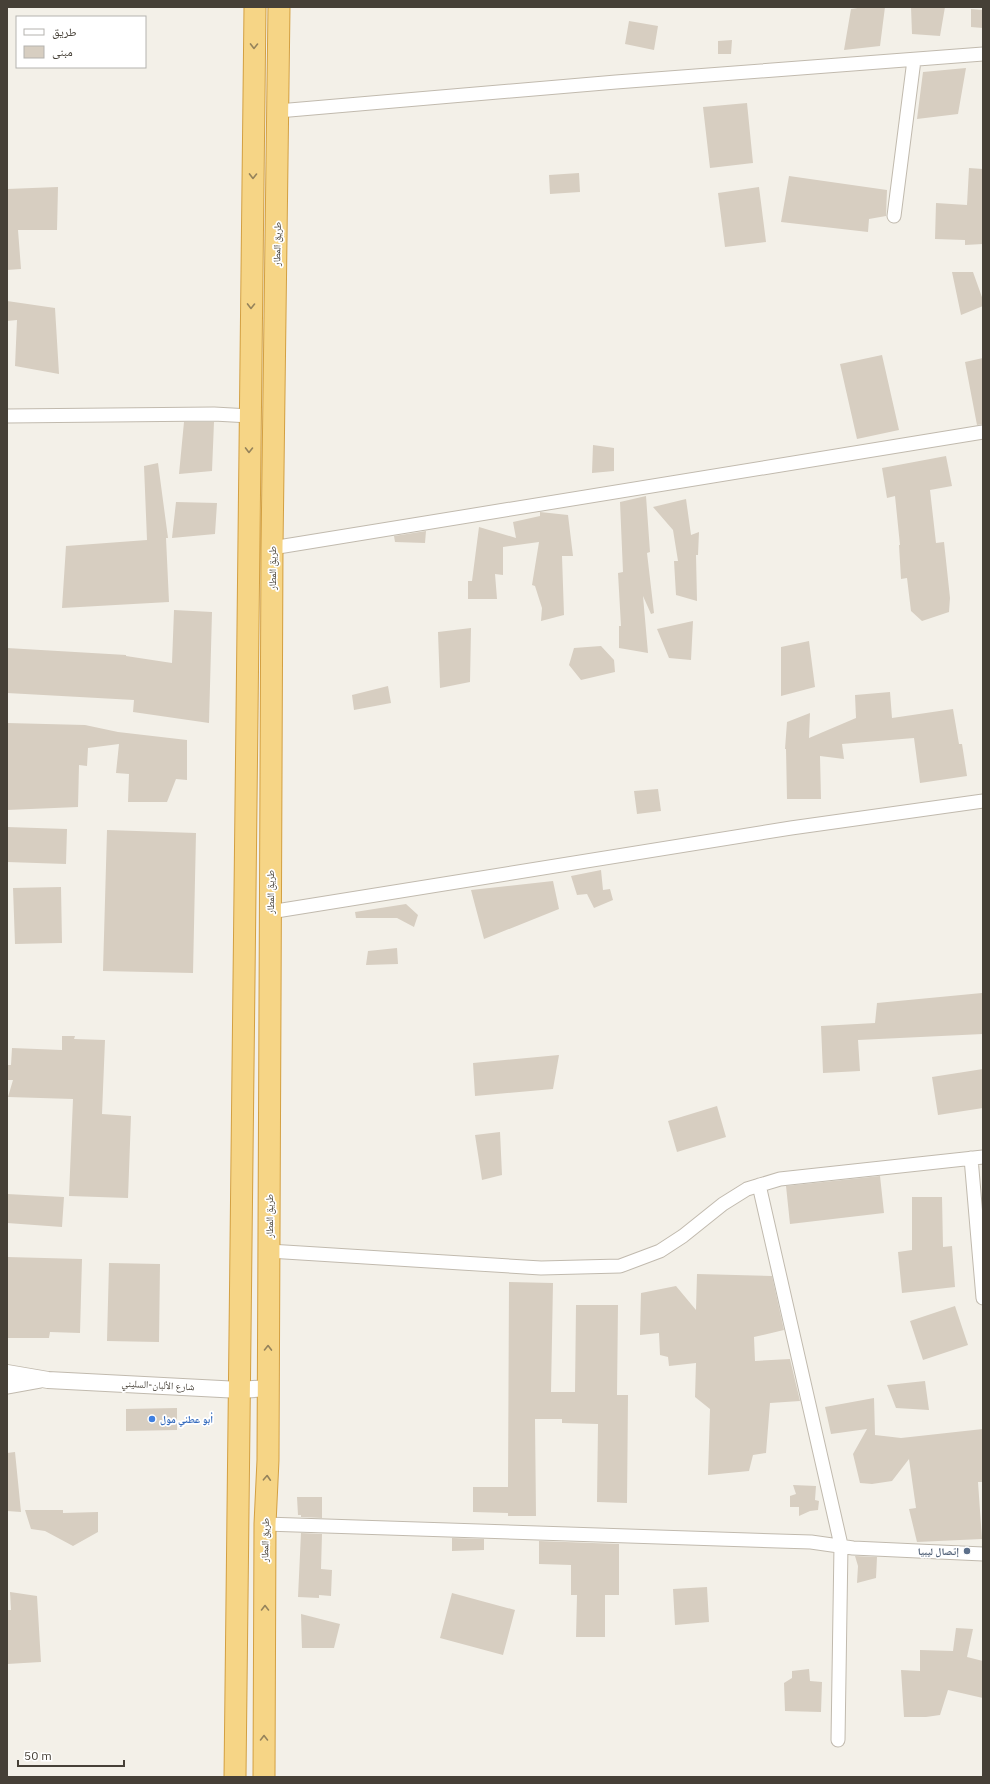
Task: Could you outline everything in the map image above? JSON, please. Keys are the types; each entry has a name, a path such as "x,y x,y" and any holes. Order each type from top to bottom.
{"highway":[{"path":"235,1777 255,7"},
{"name":"طريق المطار","path":"264,1777 265,1524 268,1460 272,548 279,7"},
{"path":"252,258 276,255"}],"street":[{"path":"278,111 616,82 983,54"},
{"path":"894,216 914,60"},
{"path":"7,416 214,414 250,416"},
{"path":"272,548 983,432"},
{"path":"270,912 791,828 983,801"},
{"path":"269,1251 541,1268 620,1266 660,1251 683,1236 723,1204 748,1189 759,1185 780,1179 977,1158 983,1298"},
{"path":"759,1185 841,1546 838,1740"},
{"name":"شارع الألبان-السليني","path":"7,1373 48,1380 240,1390 268,1388"},
{"name":"شارع الألبان-السليني","path":"7,1387 48,1380"},
{"path":"265,1524 741,1539 811,1542 853,1548 983,1554"}],"building":[{"path":"864,7 885,7 880,46 844,50 851,9"},
{"path":"911,7 945,7 940,36 912,34"},
{"path":"971,9 983,10 983,28 971,27"},
{"path":"629,21 658,26 654,50 625,44"},
{"path":"732,40 731,54 718,54 718,41"},
{"path":"966,68 958,114 917,119 923,72"},
{"path":"747,103 753,163 710,168 703,107"},
{"path":"969,168 983,169 983,244 965,245 965,240 935,239 936,203 967,205"},
{"path":"579,173 580,192 550,194 549,175"},
{"path":"789,176 887,190 886,216 869,219 868,232 781,222"},
{"path":"58,187 57,230 18,230 21,269 7,270 7,189"},
{"path":"759,187 766,242 725,247 718,193"},
{"path":"952,272 973,272 983,300 983,306 961,315"},
{"path":"7,301 55,308 59,374 15,366 17,320 7,321"},
{"path":"882,355 899,430 857,439 840,364"},
{"path":"983,358 983,424 977,425 965,362"},
{"path":"184,422 214,422 212,471 179,474"},
{"path":"593,445 614,448 614,471 592,473"},
{"path":"946,456 952,486 930,490 936,543 944,542 950,598 949,612 922,621 911,611 907,578 901,579 900,545 895,496 887,498 882,468"},
{"path":"158,463 168,538 166,538 169,602 62,608 66,546 147,540 144,466"},
{"path":"646,496 650,552 647,553 654,613 651,614 643,596 648,653 619,648 619,626 621,626 618,573 623,572 620,502"},
{"path":"686,499 691,535 699,532 698,555 696,555 697,601 676,595 674,561 678,561 673,530 653,507"},
{"path":"176,502 217,503 215,534 172,538"},
{"path":"540,512 568,515 573,556 562,556 564,615 541,621 542,608 535,586 532,585 539,542 503,547 503,575 495,574 497,599 468,599 468,581 472,581 479,527 516,538 513,522 540,516"},
{"path":"426,531 425,543 395,542 394,536"},
{"path":"174,610 212,612 209,723 133,712 134,700 7,693 7,648 126,655 172,663"},
{"path":"693,621 691,660 669,658 657,629"},
{"path":"471,628 470,682 440,688 438,632"},
{"path":"809,641 815,687 781,696 781,647"},
{"path":"601,646 614,660 615,672 581,680 569,665 574,648"},
{"path":"388,686 391,703 354,710 352,695"},
{"path":"890,692 892,718 953,709 959,744 962,744 967,776 920,783 914,738 842,744 844,759 820,756 821,799 787,799 785,749 787,722 810,713 809,738 856,718 855,695"},
{"path":"7,723 85,725 118,732 187,740 187,780 176,779 167,802 128,802 129,774 116,773 119,744 88,748 87,766 79,765 78,807 7,810"},
{"path":"658,789 661,811 637,814 634,791"},
{"path":"7,827 67,829 66,864 7,862"},
{"path":"107,830 196,833 193,973 103,971"},
{"path":"601,870 603,890 610,889 613,900 594,908 587,894 577,895 571,876"},
{"path":"553,881 559,909 484,939 471,890"},
{"path":"61,887 62,943 15,944 13,888"},
{"path":"406,904 418,915 414,927 397,918 356,918 355,912"},
{"path":"397,948 398,964 366,965 368,951"},
{"path":"982,993 983,1034 858,1040 860,1071 823,1073 821,1026 875,1023 877,1003"},
{"path":"62,1036 75,1036 74,1039 105,1040 102,1114 131,1116 128,1198 69,1196 73,1099 8,1097 13,1080 7,1080 7,1065 11,1065 12,1048 62,1050"},
{"path":"559,1055 553,1089 475,1096 473,1063"},
{"path":"983,1069 983,1108 938,1115 932,1077"},
{"path":"717,1106 726,1137 677,1152 668,1121"},
{"path":"500,1132 502,1175 482,1180 475,1135"},
{"path":"880,1176 884,1213 790,1224 786,1186"},
{"path":"7,1194 64,1197 62,1227 7,1223"},
{"path":"912,1197 942,1197 943,1247 952,1246 955,1287 902,1293 898,1252 912,1250"},
{"path":"7,1257 82,1259 80,1333 50,1332 49,1338 7,1338"},
{"path":"109,1263 160,1264 159,1342 107,1341"},
{"path":"697,1274 772,1276 784,1330 754,1337 755,1361 790,1359 800,1401 770,1403 766,1453 753,1455 749,1471 708,1475 710,1409 695,1397 696,1363 669,1366 668,1357 660,1355 659,1333 640,1335 641,1293 676,1286 696,1310"},
{"path":"509,1282 553,1283 551,1392 575,1392 576,1305 618,1305 617,1395 628,1395 627,1503 597,1502 598,1424 562,1423 562,1419 535,1419 536,1516 508,1516 508,1513 473,1512 473,1487 508,1487"},
{"path":"955,1306 968,1345 923,1360 910,1321"},
{"path":"925,1381 929,1410 896,1408 887,1385"},
{"path":"874,1398 875,1435 901,1438 983,1429 983,1482 978,1482 982,1539 917,1542 909,1509 916,1508 909,1459 892,1481 872,1484 860,1483 853,1454 867,1429 831,1434 825,1407"},
{"name":"أبو عطني مول","path":"177,1408 177,1430 126,1431 126,1409"},
{"path":"15,1452 21,1512 7,1511 7,1453"},
{"path":"793,1485 816,1486 815,1500 819,1501 818,1510 810,1511 799,1516 799,1507 790,1507 790,1496 796,1494"},
{"path":"297,1497 322,1497 322,1518 301,1517 301,1515 298,1515"},
{"path":"25,1510 63,1510 63,1513 98,1512 98,1532 73,1546 45,1531 31,1529"},
{"path":"301,1533 322,1534 321,1569 332,1570 331,1596 319,1595 319,1598 298,1597"},
{"path":"452,1538 484,1539 484,1550 452,1551"},
{"path":"539,1541 619,1544 619,1595 605,1595 605,1637 576,1637 577,1595 571,1595 571,1565 539,1564"},
{"path":"855,1556 877,1557 876,1578 857,1583 858,1566"},
{"path":"707,1587 709,1622 675,1625 673,1589"},
{"path":"10,1592 37,1596 41,1662 7,1664 7,1610 11,1610"},
{"path":"452,1593 515,1610 503,1655 440,1638"},
{"path":"301,1614 340,1624 334,1648 302,1648"},
{"path":"956,1628 973,1629 967,1657 983,1661 983,1698 948,1690 940,1715 926,1717 904,1717 901,1670 920,1671 920,1650 953,1651"},
{"path":"809,1669 810,1681 822,1682 821,1712 785,1711 784,1683 792,1678 792,1671"}],"place":[{"name":"أبو عطني مول","path":"152,1419"},
{"name":"إتصال ليبيا","path":"967,1551"}]}
